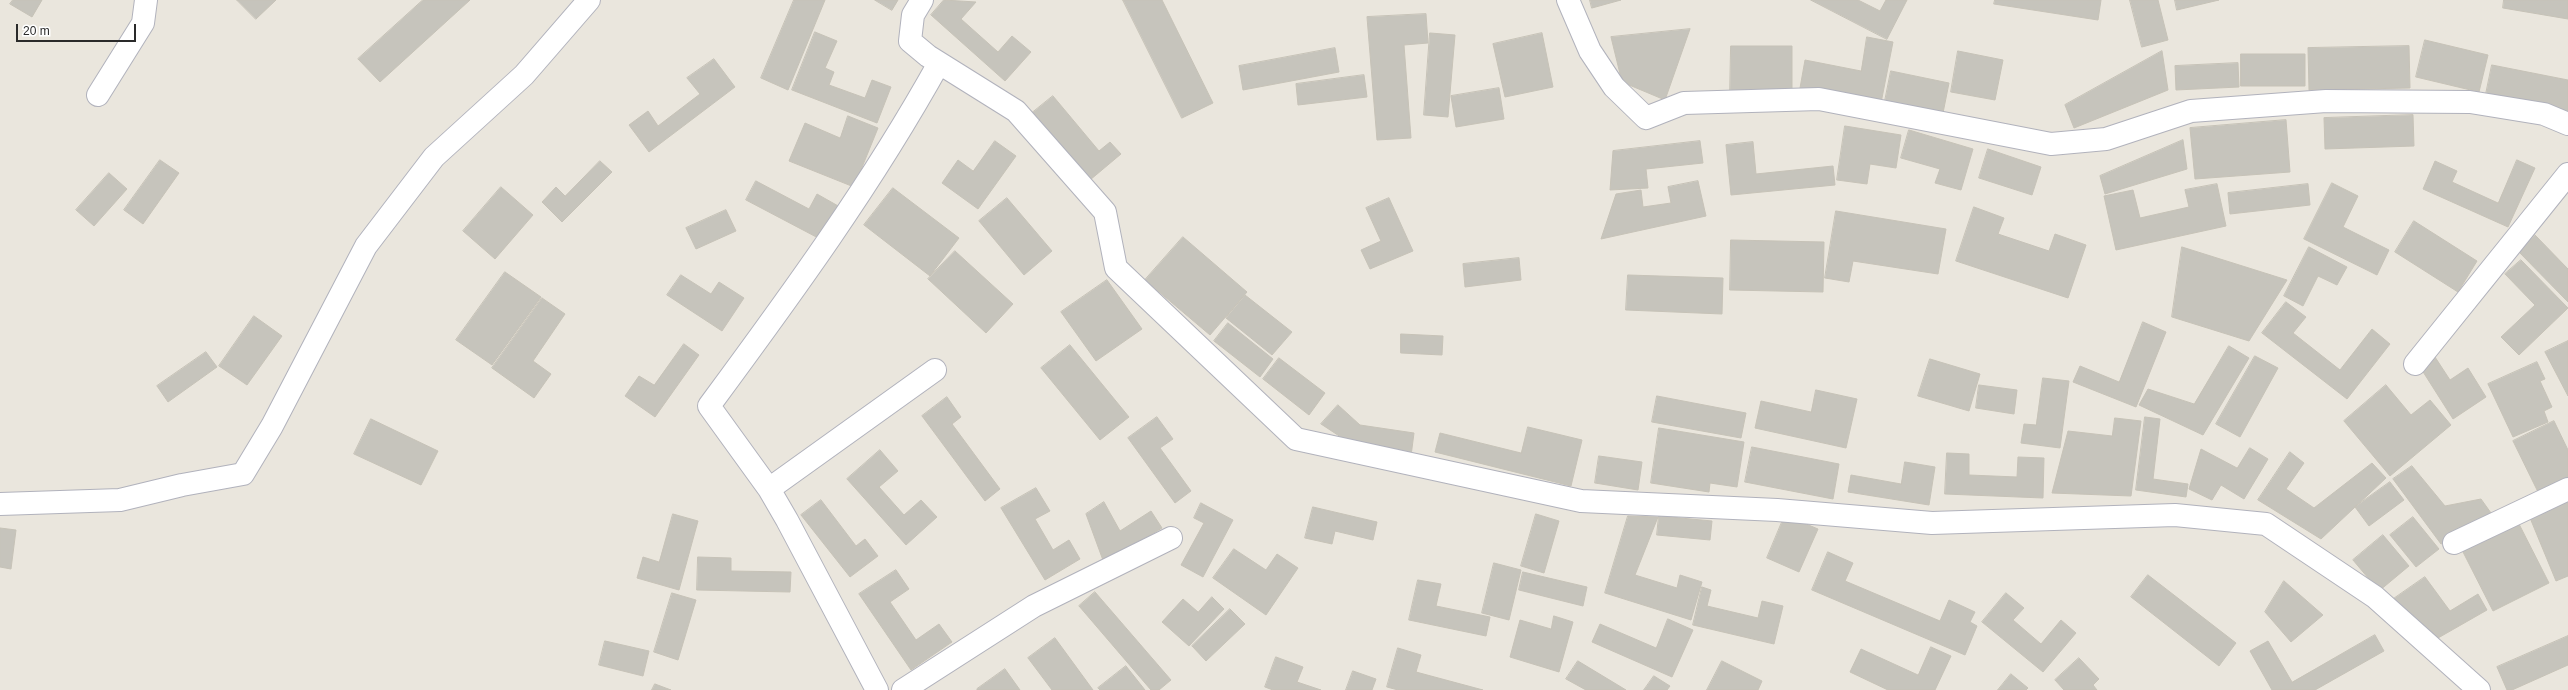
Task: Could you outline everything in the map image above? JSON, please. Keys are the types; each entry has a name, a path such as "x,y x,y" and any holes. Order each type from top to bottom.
{"street":[{"path":"98,95 142,23 146,0"},
{"path":"0,504 120,500 182,485 243,474 272,426 366,246 434,157 524,75 589,0"},
{"path":"922,0 913,15 910,40 938,63 1016,111 1105,212 1116,268 1296,439 1581,501 1777,510 1932,523 2175,515 2266,524 2375,597 2479,690"},
{"path":"1568,0 1590,51 1614,88 1646,118 1684,103 1819,99 2051,144 2106,139 2191,111 2326,101 2470,102 2544,114 2568,124"},
{"path":"877,690 769,490 709,406 808,271 903,128 938,63"},
{"path":"2415,364 2568,174"},
{"path":"769,490 935,370"},
{"path":"2454,543 2568,489"},
{"path":"903,690 1034,606 1170,538"}],"building":[{"path":"13,0 42,0 32,17 10,4"},
{"path":"237,0 276,0 256,19"},
{"path":"423,0 470,0 380,82 358,59"},
{"path":"794,0 825,0 788,90 761,78"},
{"path":"875,0 898,0 892,10"},
{"path":"944,0 976,2 961,19 998,52 1012,36 1031,52 1005,81 931,15"},
{"path":"1123,0 1162,0 1213,103 1182,118"},
{"path":"1590,0 1621,0 1592,8"},
{"path":"1811,0 1858,0 1880,11 1886,0 1907,0 1887,39"},
{"path":"1995,0 2101,0 2098,20 1994,4"},
{"path":"2130,0 2158,0 2168,40 2142,47"},
{"path":"2175,0 2219,0 2177,10"},
{"path":"2504,0 2568,0 2568,19 2503,8"},
{"path":"1426,14 1428,43 1404,45 1411,138 1377,140 1367,17"},
{"path":"1690,29 1665,100 1622,82 1611,37"},
{"path":"815,32 837,41 825,68 834,72 829,85 865,98 872,80 891,87 877,123 792,90"},
{"path":"1430,33 1455,35 1448,117 1424,115"},
{"path":"1542,33 1553,87 1505,97 1493,44"},
{"path":"1867,37 1893,42 1881,103 1800,88 1805,60 1861,71"},
{"path":"2425,40 2488,55 2479,92 2416,77"},
{"path":"1731,46 1792,46 1792,97 1730,96"},
{"path":"2409,46 2410,88 2309,90 2308,48"},
{"path":"1335,48 1339,72 1243,90 1239,66"},
{"path":"1958,51 2003,60 1995,100 1951,92"},
{"path":"2162,51 2168,90 2074,128 2065,105"},
{"path":"2241,54 2305,54 2305,86 2241,86"},
{"path":"714,59 735,87 649,152 629,125 648,111 658,126 700,94 687,78"},
{"path":"2238,63 2239,87 2176,90 2175,66"},
{"path":"2492,65 2568,80 2568,111 2486,94"},
{"path":"1891,71 1949,83 1943,113 1885,101"},
{"path":"1364,75 1367,97 1298,105 1296,84"},
{"path":"1499,88 1504,119 1456,127 1451,96"},
{"path":"1053,96 1099,151 1110,142 1121,154 1090,180 1032,113"},
{"path":"2413,115 2414,146 2325,149 2324,118"},
{"path":"848,116 878,128 854,187 789,161 805,123 840,138"},
{"path":"2286,120 2290,172 2195,179 2190,128"},
{"path":"1845,126 1901,135 1896,168 1870,164 1867,184 1837,180"},
{"path":"1909,130 1973,149 1961,190 1935,183 1940,169 1901,158"},
{"path":"2183,140 2187,169 2105,194 2100,176"},
{"path":"995,141 1016,156 978,209 942,183 958,160 973,171"},
{"path":"1700,141 1703,163 1646,169 1648,188 1610,190 1613,151"},
{"path":"1753,142 1756,174 1833,166 1835,185 1731,195 1726,145"},
{"path":"1988,149 2041,167 2032,195 1979,178"},
{"path":"160,160 179,173 143,224 124,210"},
{"path":"2517,160 2535,168 2508,227 2423,189 2435,161 2457,171 2452,182 2498,203"},
{"path":"600,161 612,172 562,222 542,202 556,187 565,196"},
{"path":"109,173 127,189 94,226 76,210"},
{"path":"756,181 809,209 817,194 840,207 822,240 746,200"},
{"path":"1698,181 1706,216 1601,239 1616,194 1641,190 1643,207 1671,203 1668,187"},
{"path":"2332,183 2358,196 2343,227 2389,250 2377,275 2304,239"},
{"path":"2217,184 2226,226 2116,250 2104,196 2133,190 2140,218 2189,207 2185,190"},
{"path":"2308,184 2310,205 2230,214 2228,193"},
{"path":"501,187 533,215 495,259 463,231"},
{"path":"893,188 959,238 930,276 864,225"},
{"path":"1007,198 1052,251 1024,275 979,221"},
{"path":"1389,198 1413,251 1370,269 1361,250 1381,241 1366,208"},
{"path":"1974,207 2004,218 1998,234 2049,251 2055,234 2086,245 2068,298 1956,261"},
{"path":"726,210 736,231 696,249 686,228"},
{"path":"1836,211 1946,229 1938,274 1853,261 1849,282 1825,278"},
{"path":"2414,221 2477,261 2458,292 2395,252"},
{"path":"2535,235 2568,269 2568,302 2518,251"},
{"path":"1183,237 1247,292 1210,335 1145,280"},
{"path":"1731,240 1824,242 1823,292 1730,290"},
{"path":"2182,247 2287,280 2249,341 2172,317"},
{"path":"2309,247 2347,267 2337,285 2318,276 2303,306 2284,296"},
{"path":"955,251 1013,304 986,333 928,279"},
{"path":"1519,258 1521,280 1465,287 1463,264"},
{"path":"2521,260 2568,308 2519,355 2501,337 2535,305 2505,274"},
{"path":"505,272 541,297 492,365 456,340"},
{"path":"681,275 711,294 719,282 744,298 722,331 667,295"},
{"path":"1628,275 1723,278 1722,314 1626,310"},
{"path":"1107,280 1142,329 1096,361 1061,312"},
{"path":"1245,295 1292,332 1272,355 1226,318"},
{"path":"542,298 565,314 533,361 551,374 534,398 492,368"},
{"path":"2286,302 2306,317 2293,333 2340,370 2372,329 2390,344 2347,399 2262,333"},
{"path":"254,316 282,336 247,385 219,366"},
{"path":"2143,322 2166,332 2136,407 2073,382 2080,366 2119,382"},
{"path":"1228,323 1273,359 1260,377 1214,341"},
{"path":"1401,334 1443,336 1442,355 1401,353"},
{"path":"2568,341 2568,396 2545,352"},
{"path":"684,344 699,355 655,417 625,396 639,376 654,385"},
{"path":"1070,345 1129,417 1100,440 1041,368"},
{"path":"2229,346 2249,358 2203,435 2139,405 2148,389 2194,404"},
{"path":"206,352 217,367 168,402 157,386"},
{"path":"2255,356 2278,368 2240,437 2216,424"},
{"path":"2435,357 2450,380 2468,368 2486,397 2453,419 2420,367"},
{"path":"1279,358 1325,393 1309,415 1263,379"},
{"path":"1930,359 1980,374 1969,411 1918,396"},
{"path":"2537,362 2545,379 2540,381 2552,407 2544,411 2548,422 2513,437 2488,384"},
{"path":"2043,378 2069,381 2060,448 2021,443 2024,424 2036,425"},
{"path":"1979,385 2017,390 2014,414 1976,408"},
{"path":"2386,385 2411,415 2430,400 2451,425 2390,476 2344,421"},
{"path":"1816,390 1857,399 1846,448 1755,428 1761,401 1811,412"},
{"path":"1657,396 1746,413 1741,438 1652,422"},
{"path":"947,397 961,417 952,424 1000,489 985,501 922,416"},
{"path":"1338,405 1360,425 1414,433 1411,456 1356,447 1321,424"},
{"path":"1157,417 1173,439 1160,448 1191,491 1175,503 1128,438"},
{"path":"2145,417 2160,419 2153,479 2188,484 2186,497 2136,490"},
{"path":"2115,418 2141,421 2131,496 2052,493 2068,431 2112,436"},
{"path":"371,419 438,451 421,485 354,454"},
{"path":"2554,421 2568,450 2568,480 2539,494 2513,441"},
{"path":"1528,427 1582,440 1571,486 1435,452 1440,433 1521,453"},
{"path":"1659,428 1744,442 1737,487 1710,483 1709,492 1651,483"},
{"path":"1752,447 1839,464 1833,499 1745,482"},
{"path":"2250,448 2268,459 2244,499 2221,485 2212,500 2189,489 2201,449 2237,468"},
{"path":"880,450 898,471 879,487 904,515 921,500 937,517 906,545 847,479"},
{"path":"2290,452 2304,463 2286,489 2314,508 2372,463 2386,478 2321,539 2258,500"},
{"path":"1947,453 1969,454 1969,475 2017,477 2018,457 2044,458 2043,498 1945,494"},
{"path":"1599,456 1642,462 1638,490 1595,483"},
{"path":"1905,462 1935,467 1929,505 1848,492 1851,475 1901,484"},
{"path":"2412,466 2445,506 2481,499 2496,520 2441,544 2393,479"},
{"path":"2390,482 2404,500 2369,526 2355,507"},
{"path":"1036,488 1050,511 1035,519 1053,550 1069,540 1080,559 1045,580 1001,508"},
{"path":"2568,496 2568,576 2556,581 2528,513"},
{"path":"821,500 856,546 865,539 878,556 850,577 801,515"},
{"path":"1104,502 1120,531 1151,511 1162,528 1104,563 1086,514"},
{"path":"1201,503 1233,520 1203,577 1181,565 1204,523 1194,518"},
{"path":"1313,507 1377,522 1373,540 1335,531 1332,544 1305,538"},
{"path":"673,514 698,521 679,590 637,578 643,557 659,562"},
{"path":"1536,514 1559,521 1544,573 1521,566"},
{"path":"1785,515 1818,529 1799,572 1767,558"},
{"path":"1628,516 1658,517 1635,575 1677,588 1680,575 1702,582 1691,620 1605,593"},
{"path":"1659,516 1712,521 1710,540 1657,535"},
{"path":"2413,517 2439,549 2416,567 2390,535"},
{"path":"2518,522 2549,583 2493,611 2462,550"},
{"path":"0,528 16,530 11,569 0,567"},
{"path":"2383,535 2409,566 2379,591 2353,560"},
{"path":"1234,549 1266,570 1277,554 1298,568 1266,615 1213,578"},
{"path":"1828,552 1853,563 1845,581 1940,621 1949,600 1975,612 1970,622 1977,626 1965,655 1812,590"},
{"path":"698,557 731,558 731,571 791,572 790,592 697,590"},
{"path":"1494,563 1521,570 1509,620 1482,613"},
{"path":"896,570 909,589 890,602 916,640 939,624 952,642 911,670 859,594"},
{"path":"1523,572 1587,587 1583,606 1519,590"},
{"path":"2148,575 2236,643 2219,666 2131,597"},
{"path":"2425,577 2450,611 2478,594 2487,610 2438,638 2392,600"},
{"path":"1418,580 1441,584 1436,606 1490,617 1486,636 1409,620"},
{"path":"2284,581 2323,615 2291,642 2265,612"},
{"path":"1702,587 1711,590 1707,606 1758,618 1762,601 1783,606 1774,644 1693,625"},
{"path":"1095,592 1171,680 1159,690 1151,690 1079,606"},
{"path":"672,593 696,600 678,660 654,652"},
{"path":"2006,593 2024,608 2013,620 2041,644 2061,620 2076,633 2043,672 1982,622"},
{"path":"1212,597 1224,609 1189,646 1162,622 1183,599 1198,612"},
{"path":"1230,609 1245,624 1206,661 1192,646"},
{"path":"1554,616 1573,622 1559,672 1510,657 1520,620 1551,629"},
{"path":"1668,619 1693,630 1672,677 1592,642 1600,624 1656,648"},
{"path":"2375,635 2384,651 2315,690 2272,690 2250,651 2268,641 2292,682"},
{"path":"2568,636 2568,665 2512,690 2507,690 2497,667"},
{"path":"1055,638 1093,690 1052,690 1028,658"},
{"path":"605,641 649,651 643,676 599,665"},
{"path":"1931,647 1951,656 1935,690 1888,690 1850,672 1861,649 1918,675"},
{"path":"1398,648 1421,655 1416,672 1483,690 1398,690 1387,687"},
{"path":"1276,657 1303,667 1297,682 1321,690 1273,690 1265,687"},
{"path":"2079,658 2099,679 2093,685 2097,690 2064,690 2055,680"},
{"path":"1578,661 1626,690 1586,690 1566,679"},
{"path":"1722,661 1762,681 1758,690 1707,690"},
{"path":"1126,666 1145,690 1100,690 1098,688"},
{"path":"1005,669 1020,690 977,690 977,689"},
{"path":"1353,671 1376,679 1372,690 1346,690"},
{"path":"2011,674 2028,688 2026,690 1998,690"},
{"path":"1654,676 1670,686 1667,690 1644,690"},
{"path":"655,684 671,690 652,690"}]}
